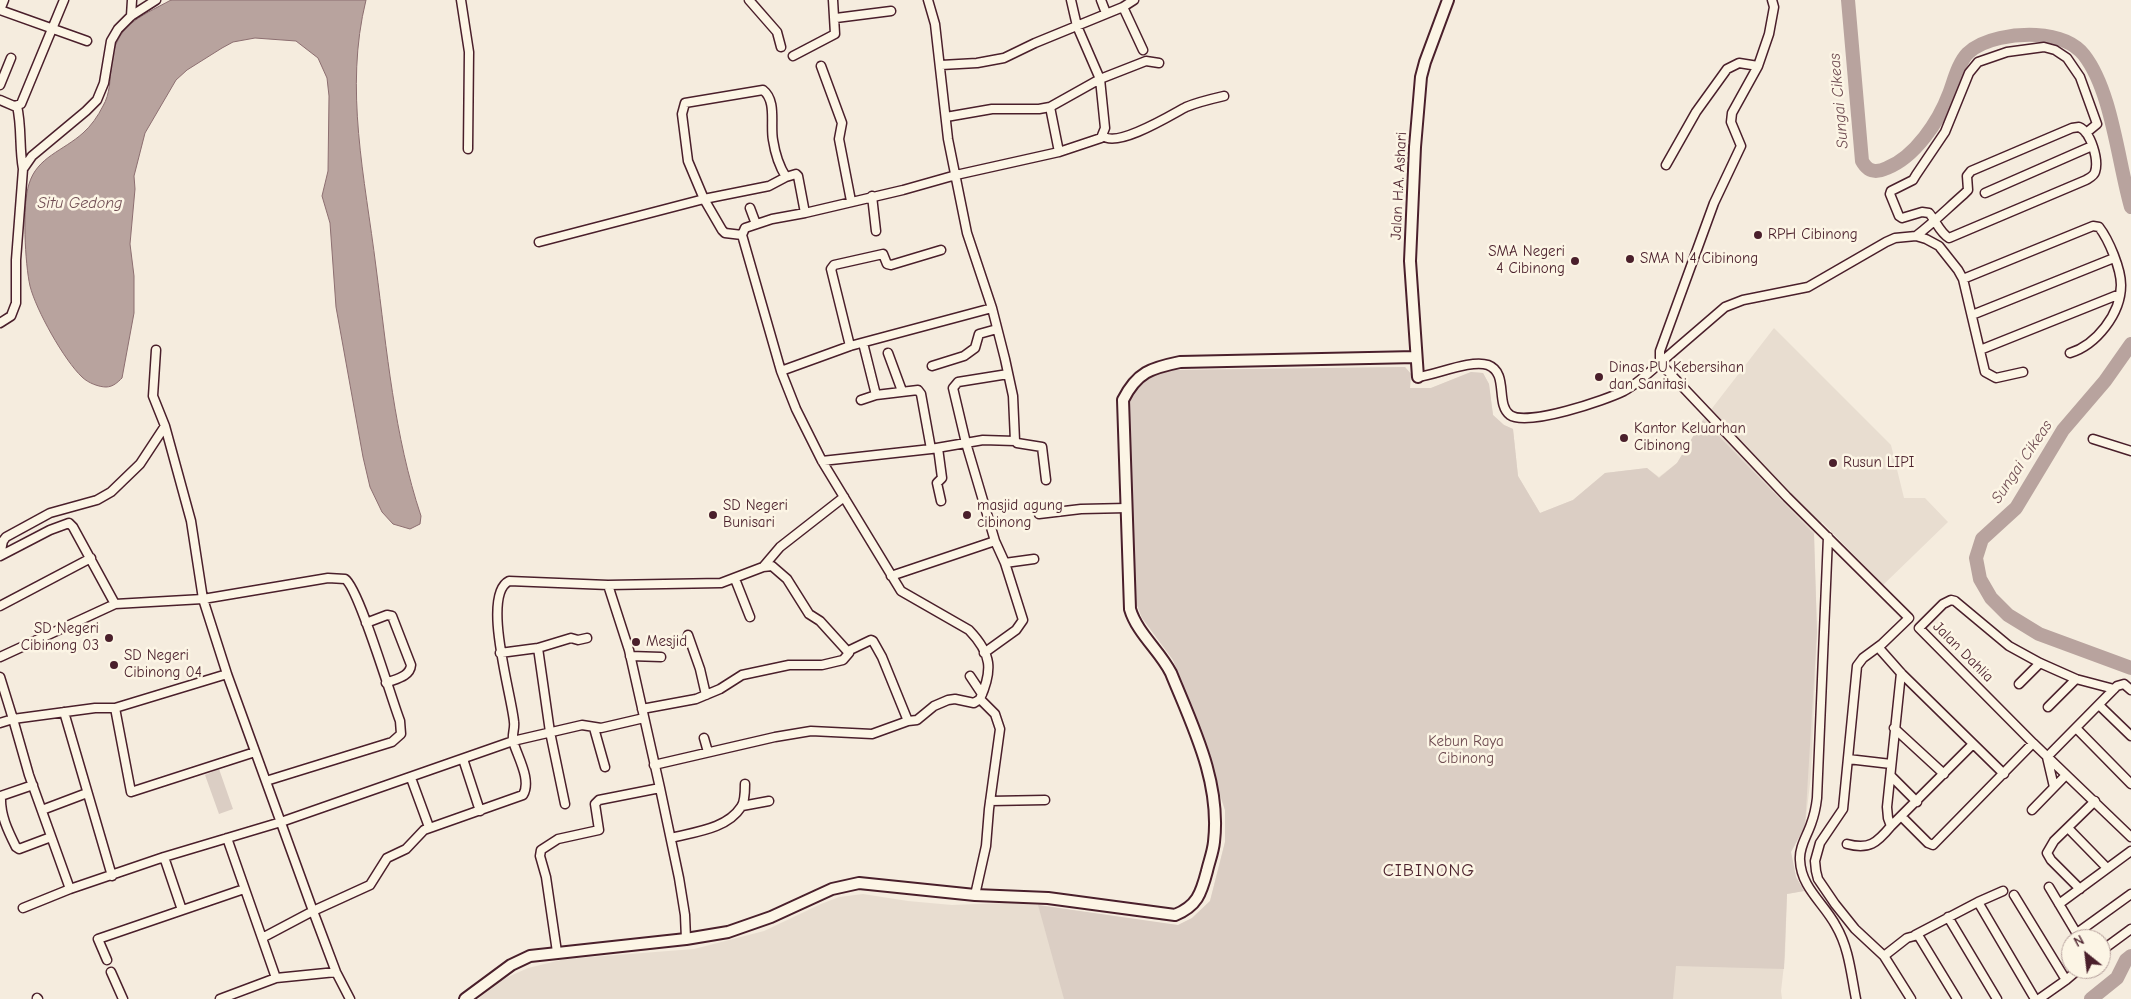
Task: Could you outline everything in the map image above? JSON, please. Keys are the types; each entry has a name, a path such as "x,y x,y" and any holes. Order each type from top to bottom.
{"street":[{"path":"4,0 0,10 87,41"},
{"path":"17,106 23,100 64,0"},
{"path":"132,0 132,16"},
{"path":"23,170 32,156 97,100 104,83 111,41 118,29 132,16 156,0"},
{"path":"461,0 468,52 468,149"},
{"path":"749,0 777,32 780,47"},
{"path":"793,56 813,44 834,36 836,18 834,0"},
{"path":"928,0 935,24 941,65 948,139 970,245 992,308 1013,396 1015,441"},
{"path":"654,765 811,731 872,734 908,721 917,720 934,706 948,700 955,699 974,703 981,696 990,674 990,668 976,637 969,630 904,594 891,576 822,461 796,409 781,371 742,235 745,228 772,219 806,213 903,190 956,175 1059,152 1096,141 1103,136 1105,128 1100,79 1077,26 1071,0"},
{"path":"1101,0 1106,13"},
{"path":"941,65 994,60 1123,7 1134,0"},
{"name":"Jalan H.A. Ashari","path":"1418,377 1410,253 1412,196 1420,94 1425,62 1448,0"},
{"path":"1772,0 1774,7 1769,34 1758,66 1732,113 1731,122 1741,146 1714,203 1660,351 1660,363 1710,418 1919,628"},
{"path":"1123,7 1143,50"},
{"path":"836,18 891,11"},
{"path":"1916,236 1935,220 1968,190 1967,176 1971,171 2077,127 2082,128 2086,133 2092,146 2096,171 2094,175 2086,180 1950,238 1942,232 1935,220 1926,211 1902,218 1899,216 1890,194 1891,191 1913,180 1945,132 1968,72 1978,62 2007,52 2044,47 2055,50 2067,58 2080,77 2097,124 2086,133"},
{"path":"0,85 11,58"},
{"path":"946,117 992,109 1032,110 1050,107 1100,79 1146,61 1159,63"},
{"path":"1666,165 1696,112 1726,69 1739,63 1758,66"},
{"path":"821,66 842,123 839,139 851,202"},
{"path":"742,235 725,233 704,199 688,161 682,106 687,102 763,90 769,97 772,138 780,167 786,177"},
{"path":"1103,136 1108,138 1138,132 1187,107 1224,96"},
{"path":"0,100 17,106"},
{"path":"0,323 12,316 16,303 16,260 23,170 20,157 20,120 17,106"},
{"path":"1050,107 1059,152"},
{"path":"1985,193 2092,146"},
{"path":"539,242 704,199 769,186 796,174 806,213"},
{"path":"872,196 876,231"},
{"path":"750,208 756,224"},
{"path":"1963,279 2096,225 2101,228 2120,275 2118,304 2107,324 2094,339 2085,347 2070,353"},
{"path":"1418,377 1470,364 1486,364 1495,370 1498,376 1505,409 1510,415 1517,418 1531,418 1570,410 1609,398 1626,390 1718,312 1735,302 1808,286 1886,242 1895,238 1916,236 1939,246 1963,279 1985,372 1996,378 2023,372"},
{"path":"850,346 831,269 834,265 883,254 889,266 941,250"},
{"path":"1972,315 2114,258"},
{"path":"1980,350 2120,294"},
{"path":"781,371 850,346 992,308"},
{"path":"932,366 964,356 976,348 979,334 997,329"},
{"path":"863,343 876,395"},
{"path":"156,350 154,396 165,426 191,522 203,599 227,674 313,911 336,972 350,999"},
{"path":"888,353 902,391"},
{"path":"465,999 511,965 530,956 686,939 747,926 832,889 858,883 975,895 1048,898 1175,915 1194,903 1201,892 1214,844 1216,827 1212,783 1208,766 1171,673 1131,614 1122,415 1123,400 1130,386 1148,370 1180,362 1416,358"},
{"path":"984,653 1016,630 1023,620 1005,563 995,541 966,443 954,384 977,378 1008,374"},
{"path":"861,400 876,395 902,391 917,390 920,392 942,478 936,483 941,500"},
{"path":"0,556 4,539 11,534 50,513 97,500 111,492 140,464 165,426"},
{"path":"2093,439 2131,451"},
{"path":"822,461 934,449 983,440 1015,441 1017,443 1042,447 1046,480"},
{"path":"763,567 780,547 844,497"},
{"path":"1039,514 1127,508"},
{"path":"0,556 50,530 69,523 74,527 115,604"},
{"path":"1828,538 1818,798 1812,823 1800,850 1800,860 1801,870 1810,890 1831,917 1840,934 1849,961 1856,999"},
{"path":"891,576 995,541"},
{"path":"0,606 90,558"},
{"path":"1005,563 1034,559"},
{"path":"262,938 313,911 370,885 388,858 406,849 420,833 429,827 519,798 526,791 526,783 513,741 515,724 500,652 498,629 499,598 502,587 506,583 608,585 721,583 763,567 772,566 782,573 809,614 820,621 848,651"},
{"path":"0,657 115,604 203,599 328,578 342,578 351,584 366,623 401,726 401,734 396,740 266,781"},
{"path":"735,579 750,617"},
{"path":"608,585 630,656 660,788 683,901 686,939"},
{"name":"Jalan Dahlia","path":"2131,690 2121,684 2114,689 2076,679 2040,663 2009,646 1951,600 1943,604 1919,628 2047,757 2095,801 2131,838"},
{"path":"366,623 387,615 392,616 411,666 411,670 407,674 386,683"},
{"path":"1910,618 1878,648 1863,658 1857,666 1844,809 1820,843 1815,861 1817,876 1835,904 1855,929 1884,956 1911,999"},
{"path":"688,635 700,669 706,696"},
{"path":"500,652 538,648 574,637 578,640 587,638"},
{"path":"848,651 870,640 873,641 882,657 908,721"},
{"path":"538,648 550,732 565,804"},
{"path":"1878,648 2004,774"},
{"path":"642,709 706,696 742,675 789,665 822,664 843,660 848,656 848,651"},
{"path":"630,656 661,657"},
{"path":"2019,684 2040,663"},
{"path":"1891,826 1887,812 1901,673"},
{"path":"0,723 13,719 64,712 115,708 227,674"},
{"path":"970,676 981,696 995,714 1000,730 986,846 975,895"},
{"path":"0,677 33,785 70,889"},
{"path":"2048,707 2076,679"},
{"path":"2054,788 2047,757 2100,706 2114,689"},
{"path":"2100,706 2131,736"},
{"path":"115,708 128,789 132,792 255,752"},
{"path":"64,712 112,876"},
{"path":"23,908 70,889 164,857 281,822 513,741 582,725 605,728 644,718"},
{"path":"594,728 604,767"},
{"path":"1894,728 1944,774"},
{"path":"2076,728 2131,784"},
{"path":"704,738 708,752"},
{"path":"1901,816 1928,843 1933,845 2033,743"},
{"path":"1847,844 1860,847 1878,841 1973,744"},
{"path":"463,759 480,811"},
{"path":"1848,759 1891,764"},
{"path":"2032,810 2066,775"},
{"path":"1891,776 1917,802"},
{"path":"411,778 429,827"},
{"path":"742,806 744,784"},
{"path":"33,785 0,796 2,822 16,847 19,848 51,837"},
{"path":"557,952 546,877 540,856 541,850 558,839 599,830 595,804 599,800 660,788"},
{"path":"42,810 87,793"},
{"path":"990,801 1045,800"},
{"path":"671,838 712,828 727,821 742,806 768,801"},
{"path":"2080,889 2051,860 2047,852 2054,841 2095,801"},
{"path":"2124,831 2131,824"},
{"path":"2068,828 2107,868"},
{"path":"227,838 276,978"},
{"path":"2059,904 2131,851"},
{"path":"164,857 182,910"},
{"path":"2049,887 2075,929"},
{"path":"107,960 98,939 244,889"},
{"path":"1884,956 1907,938 1948,916 2002,891"},
{"path":"2088,929 2131,894"},
{"path":"1978,902 2037,999 2066,980 2014,896"},
{"path":"1948,916 1997,999"},
{"path":"2111,944 2131,929"},
{"path":"1915,935 1922,941 1957,999"},
{"path":"111,972 123,999"},
{"path":"220,999 276,978 336,972"},
{"path":"244,991 248,999"}],"shaded area":[{"name":"Kebun Raya Cibinong","path":"1774,328 1891,445 1904,498 1925,498 1948,522 1883,585 1822,522 1814,534 1817,632 1811,775 1805,826 1791,852 1796,877 1804,891 1787,894 1782,999 478,999 499,981 528,968 565,959 694,949 764,931 839,897 863,894 952,905 1005,903 1038,905 1160,924 1178,925 1192,918 1210,901 1225,842 1225,810 1183,684 1173,660 1142,618 1135,600 1128,403 1176,370 1405,367 1411,374 1410,388 1431,388 1471,372 1483,373 1489,384 1493,415 1504,425 1513,429 1518,476 1540,513 1573,500 1605,473 1647,468 1659,477 1677,463 1703,420"}],"green space":[{"name":"Kebun Raya Cibinong","path":"1405,367 1411,374 1410,388 1431,388 1471,372 1483,373 1489,384 1493,415 1504,425 1513,429 1518,476 1540,513 1573,500 1605,473 1647,468 1659,478 1677,463 1703,420 1814,534 1817,632 1805,826 1791,852 1796,877 1804,891 1787,894 1784,969 1676,966 1673,999 1064,999 1038,905 1178,925 1192,918 1210,901 1225,842 1225,810 1183,684 1173,660 1142,618 1135,600 1128,403 1132,395 1147,379 1159,373 1176,370"},
{"path":"219,769 233,809 219,814 205,775"}],"water":[{"name":"Situ Gedong","path":"171,0 366,0 360,33 357,67 359,134 392,393 404,455 421,516 420,524 410,529 393,524 382,512 370,487 336,307 330,223 322,196 328,171 329,96 327,78 318,58 296,41 255,38 233,42 222,48 187,70 176,80 145,133 134,176 135,189 130,244 134,276 134,313 122,378 109,387 100,386 84,379 59,347 38,308 30,286 26,250 26,206 29,184 38,167 83,133 99,113 108,92 113,52 123,32 130,24 148,12"}],"waterway":[{"name":"Sungai Cikeas","path":"1848,0 1862,161 1867,167 1879,171 1897,163 1907,156 1925,137 1945,104 1957,72 1968,53 1991,40 2009,36 2049,36 2074,46 2084,55 2094,70 2108,107 2131,207"},
{"name":"Sungai Cikeas","path":"2131,344 2105,381 2063,430 2016,508 1982,539 1976,558 1980,579 1991,598 2008,615 2039,634 2131,668"},
{"name":"Sungai Cikeas","path":"2091,999 2117,978 2126,960 2131,956"}],"place":[{"name":"RPH Cibinong","path":"1758,235"},
{"name":"SMA N 4 Cibinong","path":"1630,259"},
{"name":"SMA Negeri 4 Cibinong","path":"1575,261"},
{"name":"Dinas PU Kebersihan dan Sanitasi","path":"1599,377"},
{"name":"Kantor Keluarhan Cibinong","path":"1624,438"},
{"name":"Rusun LIPI","path":"1833,463"},
{"name":"SD Negeri Bunisari","path":"713,515"},
{"name":"masjid agung cibinong","path":"967,515"},
{"name":"SD Negeri Cibinong 03","path":"109,638"},
{"name":"Mesjid","path":"636,642"},
{"name":"SD Negeri Cibinong 04","path":"114,665"}],"district":[{"name":"CIBINONG","path":"1429,871"}]}
